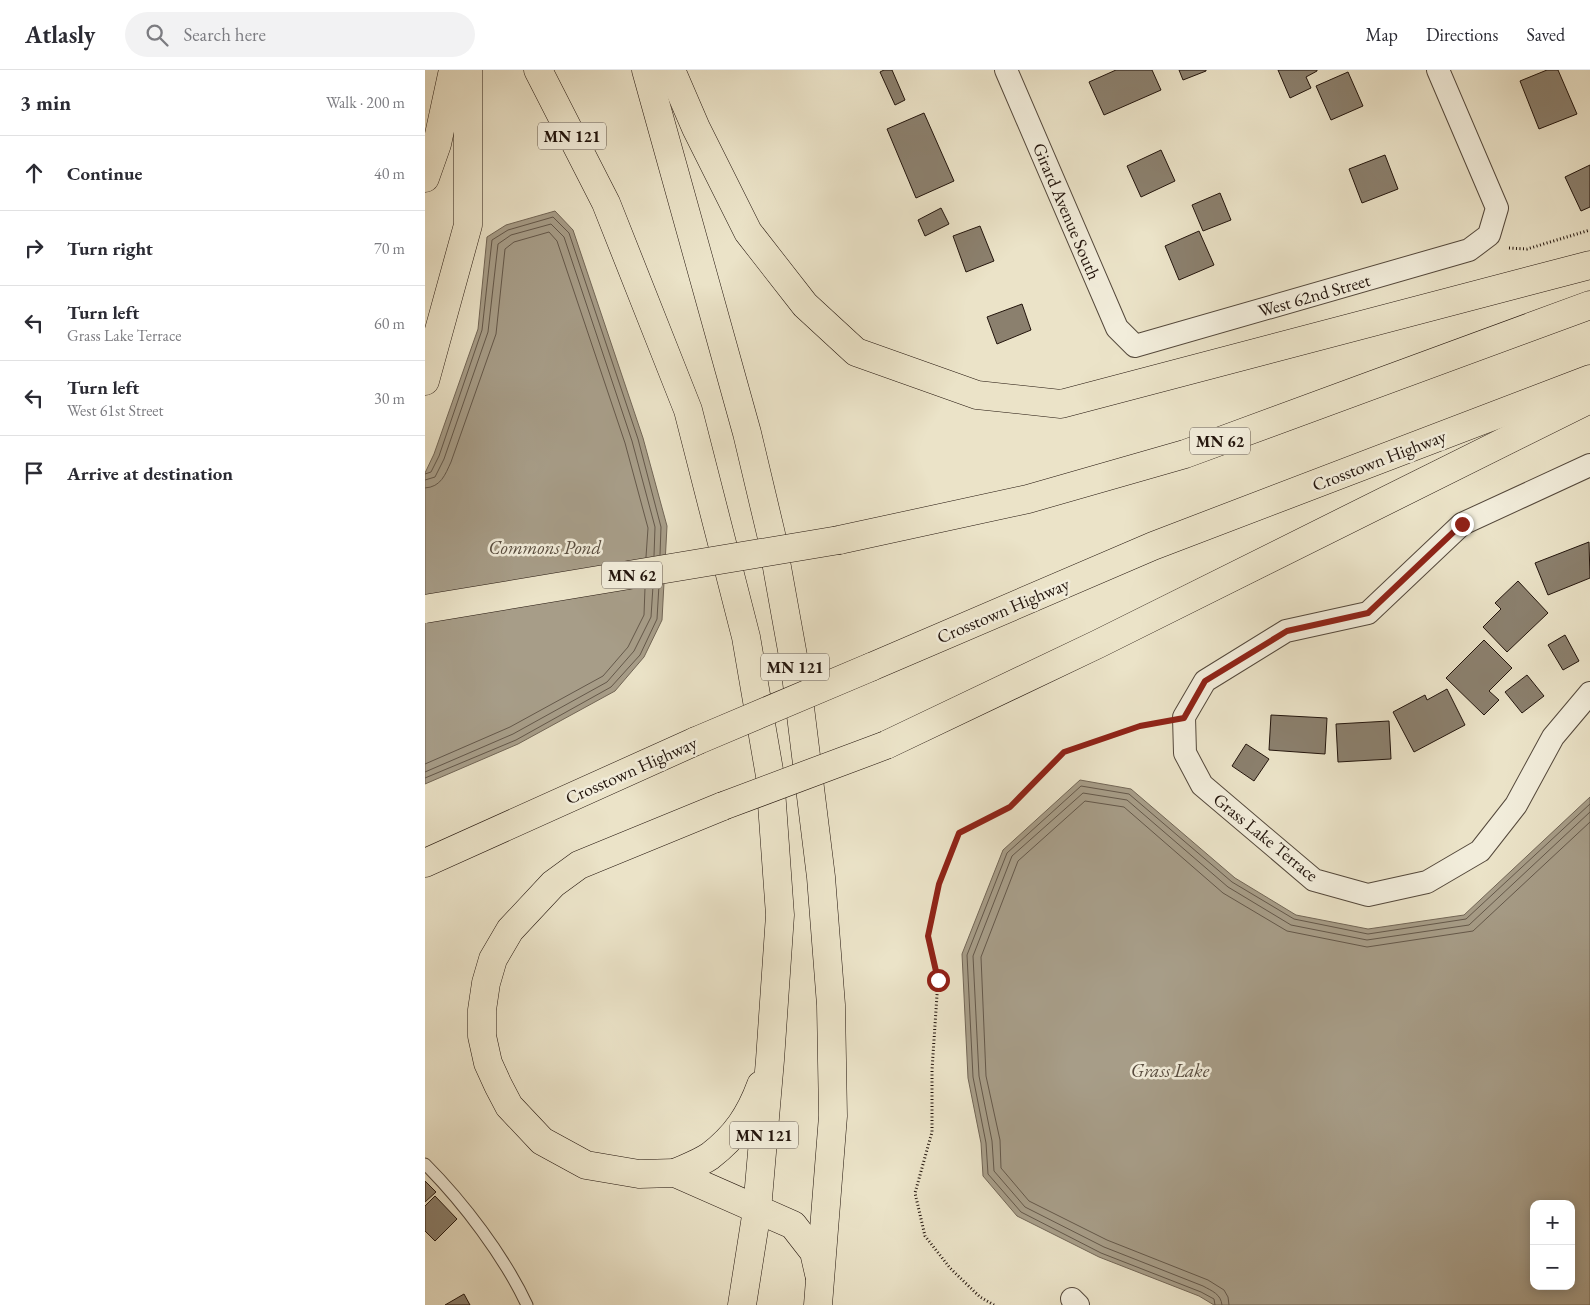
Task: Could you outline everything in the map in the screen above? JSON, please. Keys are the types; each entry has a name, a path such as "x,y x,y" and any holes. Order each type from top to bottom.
{"highway":[{"path":"425,178 437,144 453,70"},
{"path":"425,381 468,225 468,70"},
{"name":"MN 121","path":"538,70 606,203 688,410 746,637 770,776 779,915 771,1060 757,1210 742,1305"},
{"name":"MN 121","path":"646,70 747,433 771,534 795,667 821,877 831,1005 833,1116 819,1292"},
{"path":"671,70 696,128 747,232 805,305 855,352 977,395 1061,404 1590,265"},
{"name":"MN 62","path":"425,609 839,540 1028,499 1185,454 1590,305"},
{"name":"Crosstown Highway","path":"425,863 696,741 1153,546 1590,379"},
{"path":"771,1060 753,1108 736,1133 709,1157 675,1173 639,1174 586,1165 542,1141 509,1106 497,1086 482,1036 482,1010 486,983 493,959 510,930 553,884 579,865 723,806 887,745 1098,644 1590,400"},
{"path":"675,1173 793,1226 814,1252 819,1292"}],"street":[{"name":"Girard Avenue South","path":"1006,70 1117,328 1135,346"},
{"path":"1438,70 1497,208 1489,235"},
{"name":"West 62nd Street","path":"1135,346 1469,250 1489,235"},
{"path":"1184,718 1205,681 1287,631 1368,613 1462,524 1590,465"},
{"name":"Grass Lake Terrace","path":"1184,718 1185,753 1202,785 1313,880 1368,895 1427,882 1480,852 1517,806 1553,737 1590,693"}],"lane":[{"path":"425,1164 444,1183 481,1231 518,1285 527,1305"}],"path":[{"path":"1489,235 1505,247 1527,249 1590,230"},
{"path":"994,1305 980,1297 949,1268 925,1236 915,1193 932,1132 932,1070 938,980 928,936 939,884 959,833 1010,807 1064,752 1140,726 1184,718"}],"water":[{"name":"Commons Pond","path":"555,211 573,230 643,438 667,526 662,620 644,657 615,691 518,744 425,784 425,473 434,454 478,329 487,237 506,225"},
{"name":"Grass Lake","path":"1080,780 1131,789 1235,878 1296,915 1368,929 1464,915 1590,797 1590,1305 1214,1305 1199,1296 1099,1257 1017,1216 983,1176 981,1143 968,1078 962,954 1003,850"}],"building":[{"path":"892,70 905,100 895,105 880,72"},
{"path":"1116,70 1152,70 1161,90 1104,115 1089,82"},
{"path":"1179,70 1206,70 1206,71 1183,80"},
{"path":"1278,70 1317,71 1306,77 1311,88 1290,98"},
{"path":"1547,70 1558,70 1577,114 1539,129 1520,81"},
{"path":"1348,72 1363,106 1331,120 1316,86"},
{"path":"924,113 954,181 916,198 887,129"},
{"path":"1161,150 1175,181 1141,197 1127,166"},
{"path":"1385,155 1398,189 1362,203 1349,169"},
{"path":"1590,165 1590,207 1581,211 1565,177"},
{"path":"1220,193 1231,220 1203,231 1192,205"},
{"path":"941,208 949,224 925,236 918,220"},
{"path":"980,226 994,261 966,272 953,236"},
{"path":"1199,231 1214,265 1179,280 1165,246"},
{"path":"1022,304 1031,330 997,344 987,317"},
{"path":"1589,542 1590,578 1548,595 1535,563"},
{"path":"1518,581 1548,613 1507,652 1483,627 1501,609 1495,603"},
{"path":"1565,635 1579,661 1563,670 1548,645"},
{"path":"1484,640 1512,668 1489,691 1499,700 1484,715 1446,678"},
{"path":"1527,675 1544,696 1522,713 1505,692"},
{"path":"1447,689 1465,725 1414,752 1393,712 1425,695 1427,700"},
{"path":"1271,715 1327,718 1325,754 1269,750"},
{"path":"1389,721 1391,759 1338,762 1336,724"},
{"path":"1246,744 1269,759 1254,781 1232,766"},
{"path":"425,1181 436,1192 425,1202"},
{"path":"435,1196 457,1219 435,1241 425,1231 425,1206"},
{"path":"464,1294 470,1305 445,1305"}],"route":[{"path":"938,980 928,936 939,884 959,833 1010,807 1064,752 1140,726 1184,718 1205,681 1287,631 1368,613 1462,524"}]}
